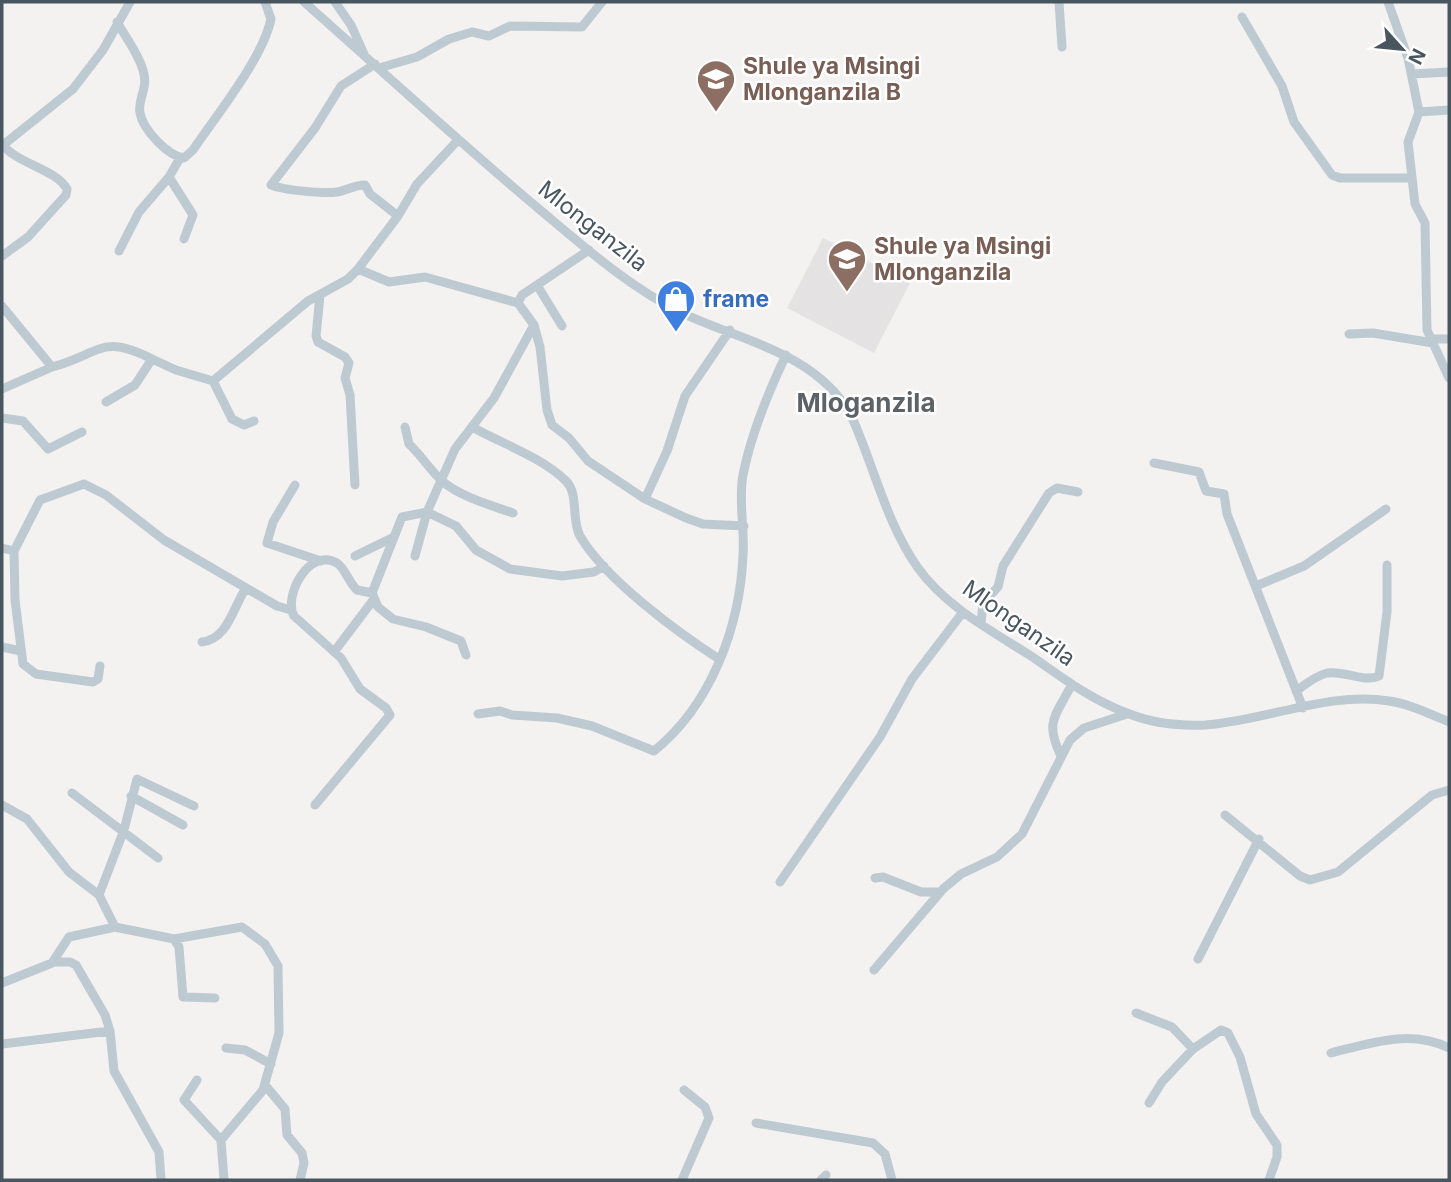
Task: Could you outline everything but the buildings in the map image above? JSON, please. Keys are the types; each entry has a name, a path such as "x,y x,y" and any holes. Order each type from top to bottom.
{"street":[{"path":"2,256 28,237 66,195 67,189 59,179 8,152 2,145 73,89 103,50 130,2"},
{"path":"119,251 139,212 169,177 180,158 193,150 238,84 265,37 271,19 265,2"},
{"name":"Mlonganzila","path":"304,2 458,140 589,250 669,306 786,355 819,377 841,398 862,439 892,526 919,570 963,612 1072,684 1127,713 1170,724 1205,725 1347,700 1388,700 1415,707 1449,722"},
{"path":"335,2 351,25 365,55"},
{"path":"398,216 370,194 365,185 335,193 284,191 271,185 315,128 341,86 377,66 416,57 449,39 472,33 489,36 510,26 582,27 602,2"},
{"path":"1059,2 1062,47"},
{"path":"1388,2 1412,74 1419,111 1408,142 1409,178 1415,204 1426,223 1425,307 1432,341 1449,378"},
{"path":"1242,17 1282,86 1294,122 1332,175 1340,178 1409,178"},
{"path":"117,22 144,71 147,86 139,111 142,119 161,144 180,158"},
{"path":"1412,74 1449,72"},
{"path":"1419,111 1449,110"},
{"path":"213,381 308,302 358,269 398,216 418,184 458,140"},
{"path":"169,177 193,215 184,239"},
{"path":"518,303 522,295 589,250"},
{"path":"358,269 389,282 425,277 518,303 534,325 545,376 547,410 552,425 569,438 588,461 645,499 703,524 744,526"},
{"path":"537,285 562,326"},
{"path":"320,295 316,336 318,342 349,363 345,378 349,395 355,485"},
{"path":"2,306 52,367"},
{"path":"415,556 427,512 456,449 474,428 506,379 534,325"},
{"path":"645,499 667,452 685,396 730,330"},
{"path":"1349,334 1373,333 1432,341 1449,339"},
{"path":"2,389 107,345 129,347 176,370 213,381 232,419 244,425 254,421"},
{"path":"478,714 500,711 512,715 557,718 592,726 654,751 697,707 701,691 719,659 737,615 744,526 742,478 755,431 786,355"},
{"path":"106,402 135,385 152,359"},
{"path":"2,418 23,421 48,449 82,432"},
{"path":"405,427 409,444 422,455 441,480 464,494 513,513"},
{"path":"474,428 547,468 568,483 572,489 574,523 604,566 653,610 719,659"},
{"path":"1154,463 1199,472 1206,491 1224,495 1227,514 1303,708"},
{"path":"100,666 98,678 93,682 36,674 23,664 15,600 14,551 41,499 85,484 102,492 151,531 284,610 291,610"},
{"path":"295,485 273,522 267,543 323,562 336,563 357,590 373,596 378,607 393,619 426,627 461,641 466,655"},
{"path":"981,624 983,604 998,587 1003,566 1049,493 1057,488 1078,492"},
{"path":"1256,586 1304,566 1386,509"},
{"path":"334,652 373,596 404,515 427,512 456,526 476,550 510,569 562,576 594,572 604,566"},
{"path":"355,556 394,537"},
{"path":"2,548 14,551"},
{"path":"315,805 390,715 386,708 360,689 334,652 297,620 291,610 300,574 314,564 323,562"},
{"path":"1296,691 1314,678 1330,672 1371,678 1379,676 1387,612 1387,565"},
{"path":"202,642 221,635 246,588"},
{"path":"780,882 880,737 912,679 963,612"},
{"path":"2,647 21,651"},
{"path":"1061,756 1051,735 1051,725 1072,684"},
{"path":"874,970 939,892 961,874 998,857 1015,843 1032,817 1070,740 1084,728 1127,713"},
{"path":"99,895 124,831 134,784 140,778 194,806"},
{"path":"1225,815 1259,839 1300,876 1310,880 1328,877 1432,795 1449,790"},
{"path":"72,793 158,858"},
{"path":"131,796 183,825"},
{"path":"2,804 27,819 69,872 99,895 116,927"},
{"path":"1198,958 1259,839"},
{"path":"875,878 883,877 921,892 939,892"},
{"path":"53,962 69,937 116,927 174,939 242,927 265,944 278,970 276,995 279,1033 265,1085 220,1140"},
{"path":"174,939 179,947 183,997 215,998"},
{"path":"2,983 53,962 70,962 77,966 110,1031 114,1071 159,1152 161,1180"},
{"path":"1136,1013 1172,1027 1193,1049"},
{"path":"1149,1103 1162,1082 1193,1049 1221,1030 1231,1037 1240,1057 1256,1114 1279,1150 1269,1180"},
{"path":"2,1044 110,1031"},
{"path":"1331,1053 1400,1037 1427,1040 1449,1048"},
{"path":"226,1048 245,1050 271,1064"},
{"path":"197,1080 184,1100 220,1140 224,1180"},
{"path":"265,1085 285,1110 286,1135 302,1153 304,1163 300,1180"},
{"path":"682,1180 709,1118 705,1107 684,1090"},
{"path":"756,1123 873,1143 884,1154 892,1180"}],"shaded area":[{"path":"823,238 910,283 874,353 787,308"}],"place":[{"name":"Shule ya Msingi Mlonganzila B","path":"716,113"},
{"name":"Shule ya Msingi Mlonganzila","path":"847,293"},
{"name":"frame","path":"676,333"}],"district":[{"name":"Mloganzila","path":"866,403"}]}
